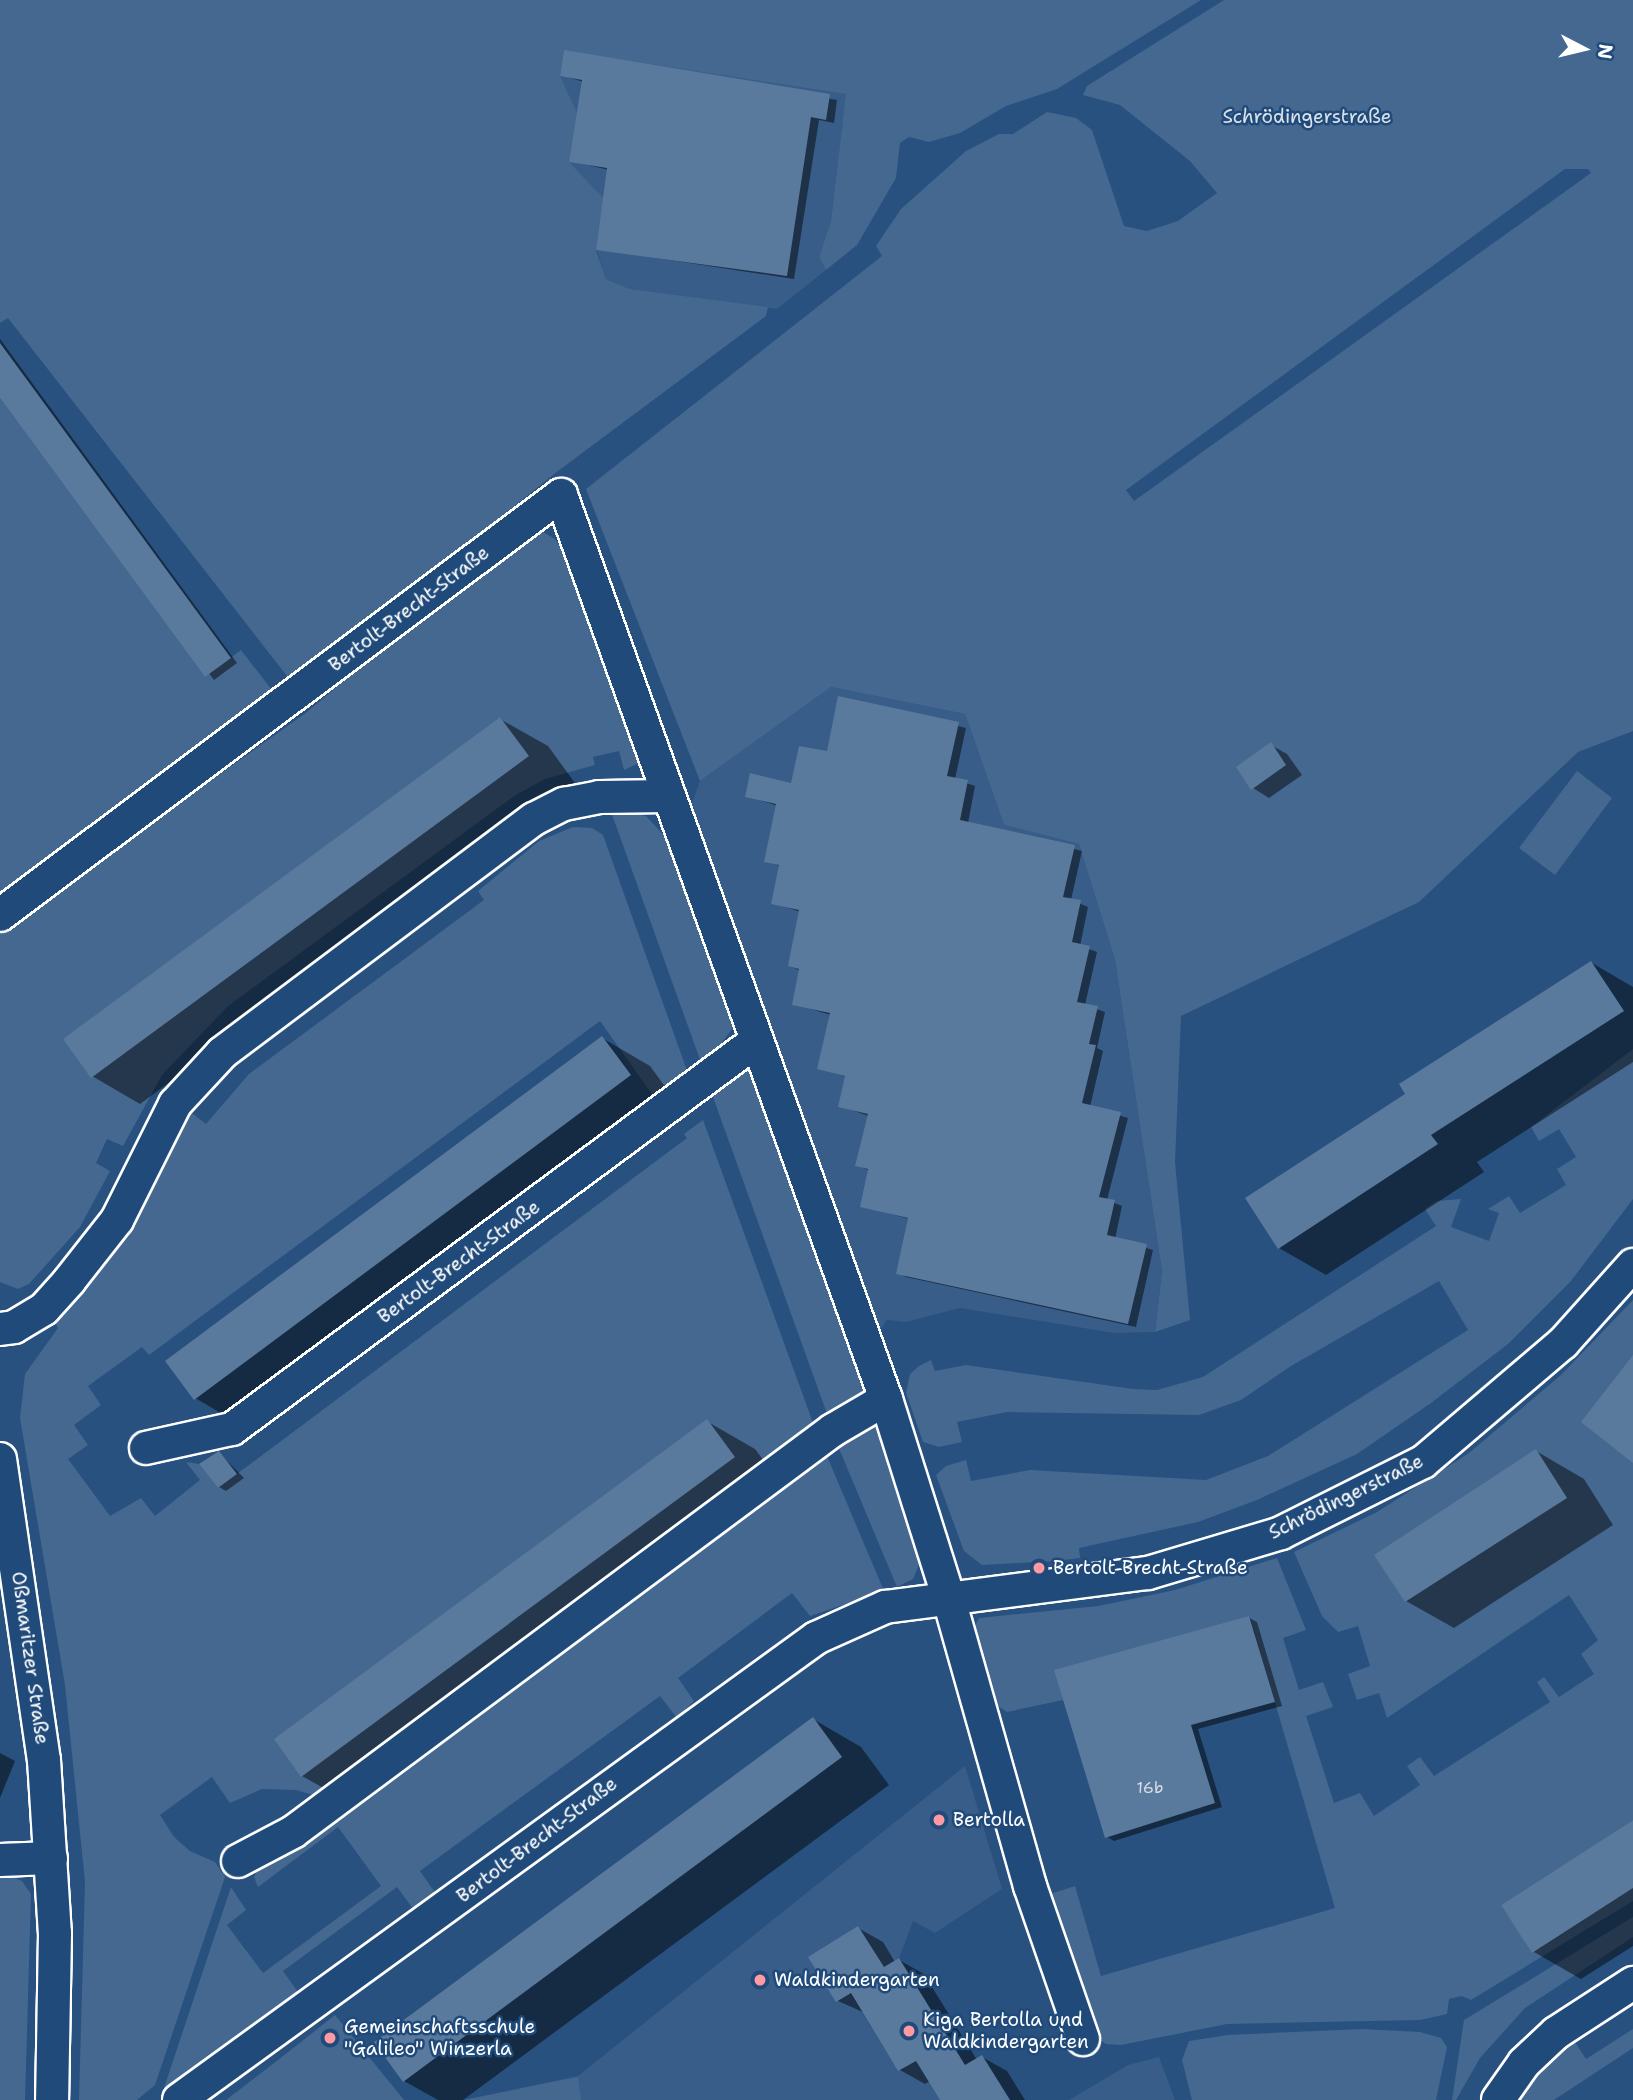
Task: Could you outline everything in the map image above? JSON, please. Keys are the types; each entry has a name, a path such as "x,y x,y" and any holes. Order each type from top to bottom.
{"street":[{"name":"Bertolt-Brecht-Straße","path":"0,915 561,495 755,1042 886,1399 948,1596 1030,1886 1083,2039"},
{"path":"0,1329 14,1327 44,1309 77,1270 117,1220 175,1104 222,1053 534,820 564,804 599,797 669,796"},
{"name":"Bertolt-Brecht-Straße","path":"146,1447 232,1429 755,1042"},
{"name":"Schrödingerstraße","path":"948,1596 1149,1573 1281,1532 1351,1499 1423,1462 1503,1396 1563,1342 1633,1265"},
{"path":"238,1861 293,1832 833,1430 886,1399"},
{"name":"Oßmaritzer Straße","path":"0,1459 27,1632 51,1858 55,1933 52,2100"},
{"name":"Bertolt-Brecht-Straße","path":"179,2100 322,2000 771,1666 816,1637 885,1607 948,1596"},
{"path":"0,1860 51,1858"},
{"path":"1497,2100 1524,2063 1556,2033 1633,1983"}],"shaded area":[{"path":"564,50 847,94 831,221 819,257 826,270 777,309 630,289 606,279 569,162 560,76"},
{"path":"831,687 965,714 1004,825 1079,844 1115,960 1162,1271 1155,1332 1114,1333 960,1308 906,1322 887,1320 881,1329 873,1322 688,814 700,781"},
{"path":"965,1766 1002,1889 935,1933 913,1921 899,1958 836,2002 850,1993 898,2071 916,2061 940,2100 464,2100 578,2076"},
{"path":"1159,2057 1175,2100 1069,2100 1128,2065"}],"green space":[{"path":"0,0 1201,0 1057,89 1006,106 960,133 929,142 909,137 900,143 896,178 857,245 826,270 819,257 831,221 846,94 564,51 560,76 577,113 569,162 603,198 596,250 606,279 630,289 768,307 766,316 554,474 294,685 8,318 0,323"},
{"path":"1224,0 1633,0 1633,731 1578,752 1419,902 1181,1016 1175,1162 1190,1320 1155,1332 1162,1271 1115,960 1079,844 1004,825 965,714 831,687 700,781 586,489 882,256 876,246 901,209 966,151 999,134 1013,134 1047,112 1076,118 1092,130 1124,226 1147,231 1178,221 1217,193 1190,161 1120,105 1083,95 1087,86","holes":["1565,169 1588,169 1591,173 1134,501 1126,490"]},
{"path":"0,398 205,677 241,650 278,698 0,897"},
{"path":"528,532 543,532 555,539 568,558 639,763 624,770 619,751 593,757 595,765 545,779 514,796 228,1006 162,1075 123,1146 107,1139 96,1163 110,1171 80,1227 29,1284 18,1289 0,1282 0,931 307,712 506,543","holes":["500,717 529,756 69,1036"]},
{"path":"1577,771 1612,798 1555,875 1519,848"},
{"path":"610,809 646,816 670,842 735,1025 703,1068"},
{"path":"573,827 592,828 603,835 690,1079 654,1097 600,1021 149,1355 142,1347 88,1386 101,1405 74,1425 88,1445 68,1459 110,1516 141,1498 155,1516 200,1480 186,1462 199,1464 218,1488 687,1138 684,1134 703,1120 816,1431 320,1797 296,1790 262,1789 230,1803 212,1777 160,1815 174,1837 190,1851 215,1862 225,1877 155,2085 137,2100 79,2100 85,1882 65,1685 20,1418 25,1374 58,1328 53,1319 189,1111 206,1124 249,1074 484,900 478,891 539,841"},
{"path":"1633,1049 1633,1199 1571,1281 1508,1344 1431,1403 1357,1454 1257,1500 1198,1522 1079,1548 1080,1558 982,1565 964,1551 936,1475 946,1466 966,1460 971,1481 1030,1470 1206,1480 1268,1456 1468,1330 1439,1281 1291,1366 1241,1400 1199,1415 1007,1412 957,1422 962,1442 939,1447 923,1442 906,1393 910,1374 919,1366 931,1360 935,1371 966,1365 1133,1389 1157,1390 1203,1377 1436,1226 1425,1209 1436,1201 1461,1199 1451,1227 1489,1241 1499,1213 1488,1209 1509,1196 1520,1213 1566,1185 1557,1169 1576,1157 1559,1129 1539,1141 1531,1127"},
{"path":"737,1070 751,1071 865,1386 863,1395 830,1422 709,1086"},
{"path":"1633,1300 1633,1820 1501,1905 1533,1953 1633,1888 1633,1901 1471,2000 1462,1996 1449,1999 1447,2014 1420,2020 1227,2024 1121,2045 1106,2044 1094,2036 1050,1894 1075,1886 1101,1976 1335,1908 1250,1617 1055,1671 1063,1700 1007,1712 992,1702 971,1634 979,1618 1098,1606 1175,1590 1277,1558 1306,1630 1283,1638 1299,1690 1323,1682 1333,1707 1306,1716 1334,1803 1360,1793 1374,1816 1420,1785 1407,1766 1420,1757 1434,1776 1550,1702 1537,1682 1544,1677 1559,1697 1594,1674 1581,1654 1598,1640 1569,1595 1387,1718 1379,1693 1357,1700 1348,1674 1370,1666 1358,1626 1338,1632 1322,1616 1294,1552 1377,1512 1469,1453 1561,1375"},
{"path":"872,1421 879,1424 923,1555 913,1579 897,1587 835,1439"},
{"path":"824,1449 884,1591 810,1616 792,1593 678,1678 694,1701 677,1718 660,1696 420,1871 436,1894 414,1910 397,1887 283,1971 300,1995 167,2092 164,2088 231,1887 246,1910 227,1925 263,1973 381,1886 338,1827 258,1887 254,1877 258,1869"},
{"path":"0,1872 22,1881 31,1894 25,2100 0,2100"},
{"path":"1633,1917 1633,1937 1525,2008 1480,2058 1456,2100 1452,2100 1464,2020"},
{"name":"Gemeinschaftsschule \"Galileo\" Winzerla","path":"335,2015 404,2100 226,2100 278,2060"},
{"path":"1362,2029 1420,2032 1441,2038 1447,2047 1436,2100 1192,2100 1182,2060 1189,2041 1228,2035"},
{"path":"1633,2029 1633,2048 1554,2100 1516,2100 1531,2076 1573,2039 1586,2059"},
{"name":"Gemeinschaftsschule \"Galileo\" Winzerla","path":"578,2077 581,2100 464,2100"}],"building":[{"path":"564,50 830,94 826,120 811,117 787,276 596,250 607,168 569,162 582,80 560,76"},
{"path":"0,343 231,658 205,677 0,398"},
{"path":"838,696 959,722 947,776 968,780 960,820 1075,845 1063,897 1081,900 1072,942 1090,946 1077,1002 1098,1006 1089,1044 1096,1045 1082,1103 1121,1112 1099,1197 1115,1200 1107,1235 1147,1244 1128,1324 896,1274 908,1218 860,1207 868,1169 855,1166 868,1114 838,1107 845,1076 817,1069 830,1013 792,1005 799,969 788,966 799,910 771,904 779,865 764,862 776,804 745,797 750,773 791,783 799,746 827,751"},
{"path":"500,717 529,756 91,1078 63,1039"},
{"path":"1271,742 1286,765 1251,790 1236,767"},
{"path":"1591,961 1624,1011 1431,1135 1438,1144 1278,1249 1245,1198 1405,1094 1399,1084"},
{"path":"602,1036 631,1075 194,1400 165,1361"},
{"path":"1633,1355 1633,1463 1581,1422"},
{"path":"707,1419 735,1457 301,1777 274,1739"},
{"path":"1536,1449 1567,1498 1405,1602 1374,1555"},
{"path":"219,1451 237,1474 218,1488 199,1464"},
{"path":"1249,1616 1275,1702 1191,1725 1215,1803 1105,1838 1054,1670"},
{"path":"813,1717 842,1757 403,2082 374,2042"},
{"path":"1633,1820 1633,1888 1532,1953 1501,1905"},
{"name":"Kiga Bertolla und Waldkindergarten","path":"858,1926 884,1967 899,1958 965,2065 982,2055 1010,2100 940,2100 916,2061 898,2071 851,1993 836,2002 808,1957"}],"place":[{"name":"Bertolt-Brecht-Straße","path":"1039,1568"},
{"name":"Bertolla","path":"939,1820"},
{"name":"Waldkindergarten","path":"760,1980"},
{"name":"Kiga Bertolla und Waldkindergarten","path":"909,2031"},
{"name":"Gemeinschaftsschule \"Galileo\" Winzerla","path":"330,2038"}]}
